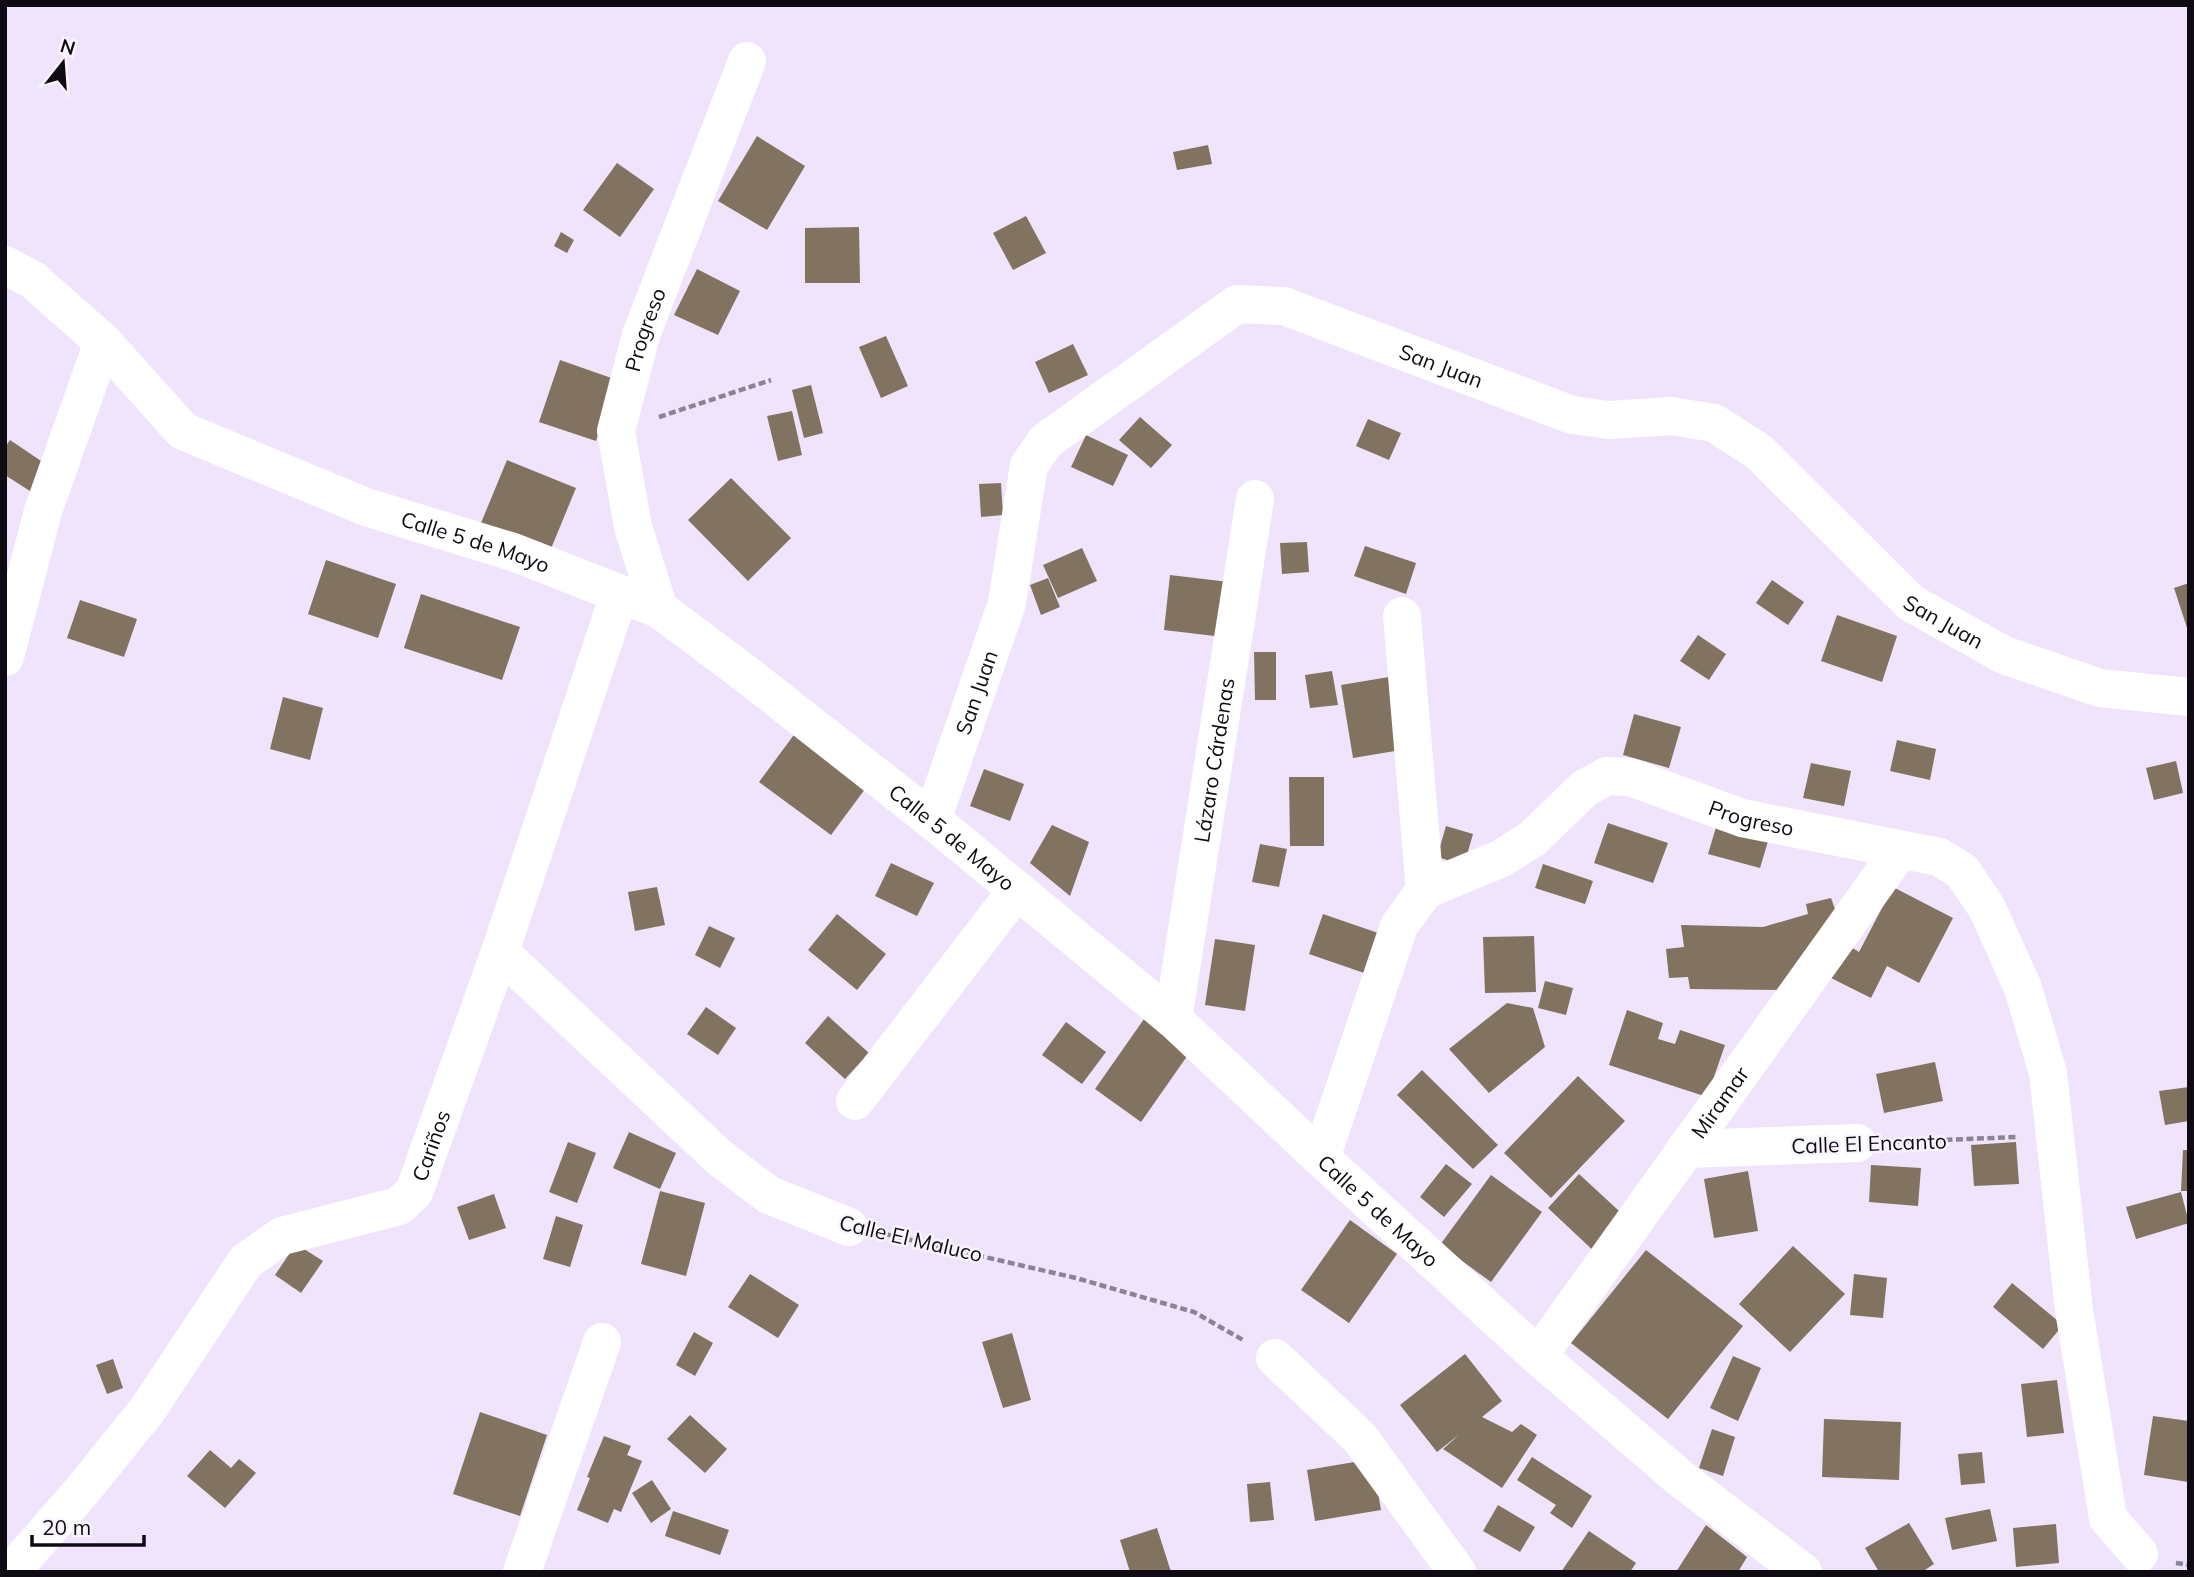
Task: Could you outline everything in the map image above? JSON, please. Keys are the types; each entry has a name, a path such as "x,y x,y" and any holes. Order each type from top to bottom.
{"street":[{"name":"Progreso","path":"659,609 634,527 616,431 641,335 747,61"},
{"name":"Calle 5 de Mayo","path":"5,265 33,280 103,342 183,431 366,507 513,552 659,609 932,820 1172,1019 1538,1356 1681,1479 1803,1572"},
{"name":"San Juan","path":"932,820 1007,603 1029,466 1046,441 1237,304 1284,306 1572,415 1609,420 1671,416 1714,423 1759,452 1911,603 2004,655 2088,684 2100,688 2189,697"},
{"path":"5,657 43,512 103,342"},
{"name":"Lázaro Cárdenas","path":"1172,1019 1255,499"},
{"name":"Cariños","path":"11,1572 81,1492 148,1409 246,1261 282,1236 399,1206 414,1192 500,952 619,595"},
{"path":"1321,1158 1399,926 1424,890 1402,616"},
{"name":"Progreso","path":"1424,890 1500,859 1532,839 1585,789 1607,776 1630,777 1742,818 1939,857 1962,871 1987,908 2023,988 2045,1061 2074,1310 2108,1518 2139,1554"},
{"name":"Miramar","path":"1538,1356 1900,850"},
{"path":"855,1101 1017,890"},
{"name":"Calle El Maluco","path":"500,952 720,1158 769,1195 849,1227"},
{"name":"Calle El Encanto","path":"1685,1149 1857,1143"},
{"path":"522,1572 602,1342"},
{"path":"1275,1358 1359,1437 1457,1572"}],"path":[{"path":"616,431 771,380"},
{"name":"Calle El Encanto","path":"1857,1143 2054,1136"},
{"name":"Calle El Maluco","path":"849,1227 975,1253 1076,1278 1194,1312 1275,1358"}],"building":[{"path":"757,136 805,166 767,230 718,201"},
{"path":"1208,145 1212,164 1177,170 1173,152"},
{"path":"617,163 654,189 620,237 583,210"},
{"path":"1026,216 1046,253 1013,270 993,233"},
{"path":"859,227 860,283 805,283 805,228"},
{"path":"561,232 574,240 567,253 554,246"},
{"path":"697,269 740,291 718,335 674,315"},
{"path":"886,336 908,386 881,398 859,347"},
{"path":"1073,344 1088,375 1049,393 1035,362"},
{"path":"560,360 617,380 596,441 539,422"},
{"path":"811,385 823,433 804,438 792,390"},
{"path":"792,411 802,455 778,461 767,416"},
{"path":"1140,417 1172,445 1151,468 1119,440"},
{"path":"1368,419 1401,433 1389,460 1356,446"},
{"path":"1086,435 1128,455 1113,486 1071,467"},
{"path":"10,440 50,467 33,493 5,475 5,447"},
{"path":"507,460 576,488 550,551 481,523"},
{"path":"731,478 791,538 748,581 688,520"},
{"path":"1001,483 1003,515 981,517 979,484"},
{"path":"1307,542 1309,572 1282,574 1280,543"},
{"path":"1365,546 1416,563 1406,594 1354,576"},
{"path":"1082,548 1097,581 1058,598 1043,565"},
{"path":"326,560 396,584 378,638 308,614"},
{"path":"1170,575 1229,582 1223,637 1164,630"},
{"path":"1048,578 1060,607 1041,615 1030,585"},
{"path":"1772,580 1804,602 1788,625 1756,603"},
{"path":"2189,583 2189,631 2188,631 2174,588"},
{"path":"421,594 520,627 502,680 404,648"},
{"path":"80,600 137,619 124,657 67,638"},
{"path":"1837,615 1897,636 1882,682 1821,661"},
{"path":"1698,635 1726,654 1709,680 1680,661"},
{"path":"1254,652 1276,652 1276,700 1255,700"},
{"path":"1332,671 1338,705 1310,708 1305,675"},
{"path":"1389,677 1401,750 1353,758 1341,685"},
{"path":"283,697 323,708 310,760 270,749"},
{"path":"1634,714 1681,727 1669,768 1623,755"},
{"path":"799,728 871,781 831,835 759,782"},
{"path":"1897,740 1936,749 1930,780 1890,771"},
{"path":"2176,761 2183,793 2154,800 2146,768"},
{"path":"1811,763 1851,771 1844,806 1803,798"},
{"path":"984,769 1024,784 1010,821 970,806"},
{"path":"1289,777 1324,777 1324,846 1290,846"},
{"path":"1608,823 1668,843 1653,883 1594,863"},
{"path":"1717,824 1769,838 1760,868 1708,854"},
{"path":"1052,825 1089,842 1070,896 1030,863"},
{"path":"1446,826 1473,834 1464,865 1437,857"},
{"path":"1260,844 1287,849 1279,887 1252,882"},
{"path":"891,863 934,883 917,916 875,896"},
{"path":"1543,864 1593,881 1585,904 1535,888"},
{"path":"657,887 665,925 635,931 628,892"},
{"path":"1893,887 1953,918 1919,983 1887,966 1871,998 1829,977 1846,944 1859,952"},
{"path":"1831,898 1842,928 1784,990 1690,989 1688,977 1669,978 1666,949 1684,947 1681,925 1763,927 1808,914 1806,904"},
{"path":"837,914 886,954 857,990 808,950"},
{"path":"1323,914 1381,934 1367,974 1309,954"},
{"path":"709,926 735,938 720,968 695,955"},
{"path":"1534,936 1536,992 1485,993 1483,937"},
{"path":"1215,939 1255,945 1245,1011 1205,1005"},
{"path":"1545,981 1573,988 1566,1015 1538,1008"},
{"path":"1507,1003 1533,1008 1545,1047 1489,1093 1449,1049"},
{"path":"706,1007 736,1028 718,1055 687,1034"},
{"path":"1627,1010 1663,1023 1658,1039 1675,1044 1680,1030 1725,1045 1707,1097 1609,1065"},
{"path":"828,1016 869,1053 845,1079 805,1043"},
{"path":"1144,1019 1190,1052 1141,1122 1095,1089"},
{"path":"1066,1022 1106,1052 1082,1084 1042,1055"},
{"path":"1935,1062 1943,1101 1884,1113 1876,1074"},
{"path":"1422,1070 1498,1145 1473,1169 1397,1095"},
{"path":"1578,1076 1625,1121 1551,1198 1504,1153"},
{"path":"2189,1087 2189,1121 2165,1125 2159,1091"},
{"path":"629,1132 676,1153 660,1189 613,1168"},
{"path":"568,1142 596,1153 577,1203 549,1192"},
{"path":"2016,1142 2019,1184 1974,1186 1971,1145"},
{"path":"2183,1150 2189,1150 2189,1191 2181,1191"},
{"path":"1446,1164 1472,1184 1444,1217 1420,1197"},
{"path":"1871,1165 1921,1168 1918,1206 1869,1202"},
{"path":"1748,1171 1758,1231 1714,1238 1704,1179"},
{"path":"1579,1174 1631,1222 1599,1256 1548,1208"},
{"path":"1491,1175 1542,1212 1491,1282 1440,1245"},
{"path":"660,1191 705,1203 686,1276 641,1264"},
{"path":"2181,1192 2189,1223 2136,1239 2126,1207"},
{"path":"494,1194 506,1228 469,1240 457,1207"},
{"path":"556,1216 583,1225 570,1267 543,1259"},
{"path":"1350,1220 1397,1254 1349,1323 1301,1290"},
{"path":"296,1244 323,1261 301,1293 275,1275"},
{"path":"1793,1246 1845,1294 1790,1352 1739,1304"},
{"path":"1646,1250 1743,1326 1668,1419 1571,1343"},
{"path":"750,1274 799,1305 778,1338 728,1307"},
{"path":"1854,1274 1887,1278 1883,1318 1850,1315"},
{"path":"2012,1283 2063,1325 2043,1349 1993,1307"},
{"path":"694,1332 713,1343 695,1376 676,1365"},
{"path":"1012,1333 1031,1400 1003,1408 982,1342"},
{"path":"1465,1354 1502,1401 1482,1417 1512,1432 1521,1424 1537,1435 1502,1488 1443,1449 1460,1434 1437,1452 1400,1405"},
{"path":"1733,1356 1761,1368 1738,1421 1710,1408"},
{"path":"113,1359 123,1388 107,1394 96,1365"},
{"path":"2057,1380 2064,1433 2027,1437 2021,1384"},
{"path":"480,1412 547,1435 520,1516 453,1494"},
{"path":"690,1415 727,1449 705,1473 667,1439"},
{"path":"2153,1416 2189,1421 2188,1482 2144,1475"},
{"path":"1824,1419 1901,1422 1899,1480 1822,1477"},
{"path":"1712,1429 1735,1437 1723,1476 1699,1468"},
{"path":"604,1436 631,1446 627,1455 642,1461 621,1512 614,1509 608,1523 577,1510"},
{"path":"210,1450 231,1468 239,1459 256,1473 225,1508 187,1476"},
{"path":"1982,1452 1985,1483 1961,1485 1958,1454"},
{"path":"1532,1457 1592,1496 1572,1528 1550,1513 1556,1505 1517,1480"},
{"path":"1372,1459 1381,1510 1315,1521 1307,1470"},
{"path":"652,1480 671,1509 651,1523 632,1493"},
{"path":"1270,1482 1274,1520 1250,1522 1247,1484"},
{"path":"1498,1505 1535,1527 1520,1552 1483,1531"},
{"path":"1990,1509 1997,1541 1952,1550 1945,1518"},
{"path":"673,1511 729,1530 720,1555 665,1536"},
{"path":"1909,1523 1934,1564 1922,1572 1879,1572 1865,1548"},
{"path":"2056,1524 2059,1563 2016,1567 2013,1528"},
{"path":"1706,1525 1747,1557 1738,1572 1676,1572"},
{"path":"1157,1528 1171,1572 1130,1572 1120,1540"},
{"path":"1589,1531 1636,1563 1630,1572 1561,1572"}]}
